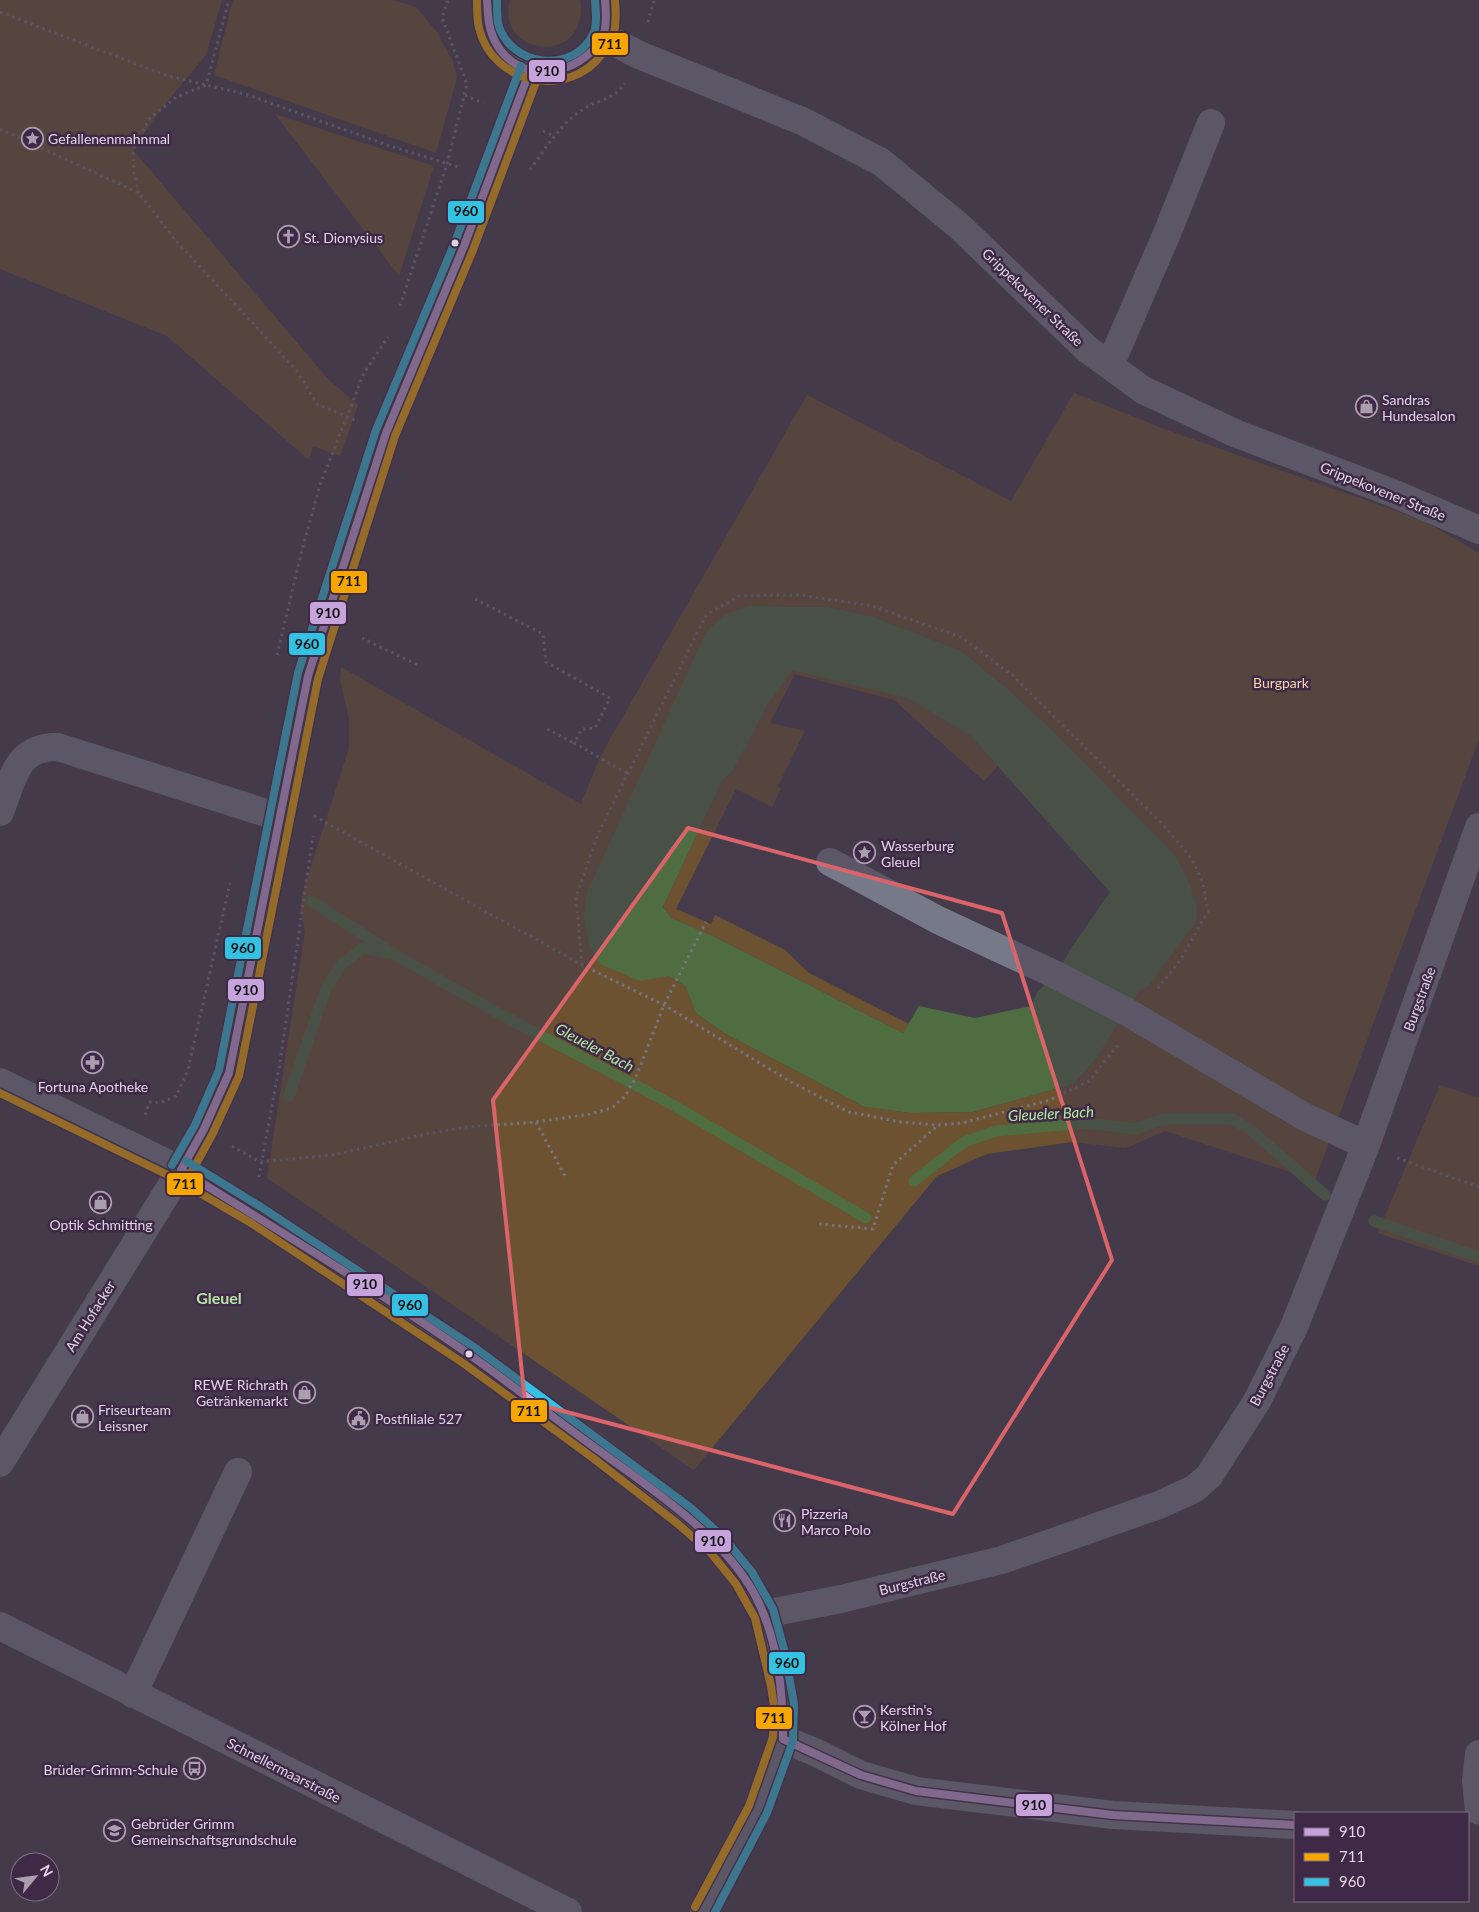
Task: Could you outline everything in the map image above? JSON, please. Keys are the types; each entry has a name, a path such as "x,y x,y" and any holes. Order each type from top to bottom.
{"street":[{"path":"487,0 485,17 496,46 511,61 530,70 545,73 574,66 590,54 603,36 607,1"},
{"name":"Grippekovener Straße","path":"603,36 638,55 802,121 881,162 959,226 1087,349 1143,390 1237,434 1393,493 1479,530"},
{"name":"Am Hofacker","path":"0,1463 181,1170 204,1129 229,1073 280,809 308,676 386,433 464,246 530,70"},
{"path":"1110,365 1168,231 1211,123"},
{"path":"0,812 18,765 26,755 35,749 46,746 58,747 280,809"},
{"name":"Burgstraße","path":"764,1614 841,1599 1002,1560 1159,1505 1194,1489 1209,1476 1257,1401 1294,1327 1366,1145 1479,828"},
{"path":"830,862 938,920 1056,975 1126,1012 1305,1117 1366,1145"},
{"path":"0,1082 22,1091 181,1170 256,1216 469,1355 684,1516 717,1545 744,1578 764,1614 784,1705 783,1739 758,1810 704,1912"},
{"path":"133,1694 238,1472"},
{"name":"Schnellermaarstraße","path":"0,1626 568,1912"},
{"path":"783,1739 815,1752 861,1775 916,1791 1113,1815 1294,1825"},
{"path":"1479,1754 1476,1781 1479,1811"}],"path":[{"path":"206,85 229,0"},
{"path":"527,174 561,126 585,108 620,91 638,55 654,0"},
{"path":"0,12 165,75 248,95 387,145 489,177"},
{"path":"206,85 176,97 149,119 133,150 134,174 139,193 176,241 297,371 317,404 386,433"},
{"path":"0,128 139,193"},
{"path":"475,600 543,634 546,662 610,698 596,728 582,729 574,742"},
{"path":"362,638 420,666"},
{"path":"547,729 574,742 627,773"},
{"path":"256,1216 260,1162 280,1062 317,808"},
{"path":"280,809 315,817 582,965"},
{"path":"204,1129 260,1162 333,1155 426,1134 467,1127 536,1122 590,1114 612,1108 625,1096 636,1077 664,1005 706,922"},
{"path":"536,1122 566,1178"},
{"path":"819,1224 873,1229 893,1165 938,1125"},
{"path":"1366,1145 1479,1187"}],"highlighted area":[{"path":"688,828 1002,913 1112,1260 953,1514 525,1401 493,1100"}],"green space":[{"path":"0,0 222,0 206,55 160,110 133,150 328,379 358,405 340,456 313,446 309,460 167,336 0,269"},
{"path":"233,0 392,0 416,7 437,32 452,60 457,77 436,153 214,75"},
{"path":"510,0 580,0 579,22 571,36 558,44 543,46 528,43 516,33 509,19"},
{"path":"275,114 434,166 399,276"},
{"name":"Burgpark","path":"1074,393 1167,430 1424,521 1479,553 1479,739 1315,1180 1165,1131 1126,1148 1072,1142 987,1154 937,1176 694,1470 267,1178 305,931 301,909 302,895 349,748 349,719 340,679 341,667 581,804 601,755 807,395 1011,501","holes":["749,606 828,607 874,617 961,651 1010,691 1055,733 1175,855 1197,908 1195,921 1148,987 1139,991 1093,1063 1073,1084 973,1112 911,1113 865,1107 724,1033 696,1013 685,986 669,976 600,964 589,946 584,917 706,632"]},
{"path":"792,669 907,698 971,736 998,766 984,781 894,700 795,674 770,723 805,731 778,786 781,789 772,807 736,789 676,909 711,924 715,915 785,950 809,973 909,1024 903,1033 709,934 671,918 663,907 723,779 733,771 766,707"},
{"path":"1440,1085 1479,1098 1479,1266 1378,1233"}],"shaded area":[{"path":"749,606 828,607 874,617 961,651 1010,691 1055,733 1175,855 1190,885 1197,908 1196,921 1148,987 1139,991 1093,1063 1073,1084 973,1112 911,1113 865,1107 724,1033 696,1013 685,986 669,976 640,981 600,964 589,946 584,917 587,893 706,632 725,615","holes":["792,670 907,698 971,736 1110,892 1070,950 1056,975 1038,991 1031,1006 975,1018 919,1006 903,1033 709,934 671,918 663,907 723,779 733,771 766,707"]}],"waterway":[{"name":"Gleueler Bach","path":"311,901 397,956 498,1013 673,1105 866,1218"},
{"path":"289,1096 326,988 341,965 363,948 386,953"},
{"name":"Gleueler Bach","path":"914,1181 964,1142 996,1131 1086,1123 1136,1129 1163,1119 1232,1119 1251,1130 1325,1195"},
{"name":"Gleueler Bach","path":"1374,1221 1479,1257"}],"transit line":[{"name":"910","path":"487,0 489,23 497,45 508,58 520,67 535,71 565,68 580,61 592,51 604,34 606,20 605,0"},
{"name":"960","path":"497,0 498,23 505,38 515,49 528,57 543,61 558,60 573,55 585,46 595,29 595,1"},
{"name":"711","path":"477,1 479,28 487,47 499,62 515,73 533,79 552,81 570,77 587,68 602,54 613,38 616,14 615,0"},
{"name":"960","path":"172,1165 195,1125 219,1070 298,673 376,430 455,242 521,66"},
{"name":"910","path":"181,1170 204,1129 229,1073 308,676 386,433 464,246 530,70"},
{"name":"711","path":"190,1175 213,1133 239,1076 318,679 395,436 473,250 539,74"},
{"name":"711","path":"0,1093 176,1179 251,1223 463,1363 593,1458 678,1524 710,1552 736,1584 755,1618 771,1686 774,1706 773,1737 749,1806 695,1907"},
{"name":"960","path":"186,1161 261,1207 474,1347 691,1508 724,1538 752,1572 773,1609 785,1653 794,1704 793,1741 767,1813 715,1912"},
{"name":"910","path":"181,1170 363,1284 470,1355 651,1488 699,1527 721,1548 740,1571 763,1612 778,1665 783,1739"},
{"name":"910","path":"783,1739 861,1775 916,1791 1113,1815 1294,1825"}],"place":[{"name":"Gefallenenmahnmal","path":"32,138"},
{"name":"St. Dionysius","path":"288,237"},
{"name":"Sandras Hundesalon","path":"1366,407"},
{"name":"Wasserburg Gleuel","path":"865,853"},
{"name":"Fortuna Apotheke","path":"93,1063"},
{"name":"Optik Schmitting","path":"101,1202"},
{"name":"REWE Richrath Getränkemarkt","path":"304,1392"},
{"name":"Friseurteam Leissner","path":"82,1417"},
{"name":"Postfiliale 527","path":"359,1418"},
{"name":"Pizzeria Marco Polo","path":"785,1521"},
{"name":"Kerstin's Kölner Hof","path":"864,1717"},
{"name":"Brüder-Grimm-Schule","path":"194,1769"},
{"name":"Gebrüder Grimm Gemeinschaftsgrundschule","path":"115,1831"}],"district":[{"name":"Gleuel","path":"219,1297"}]}
